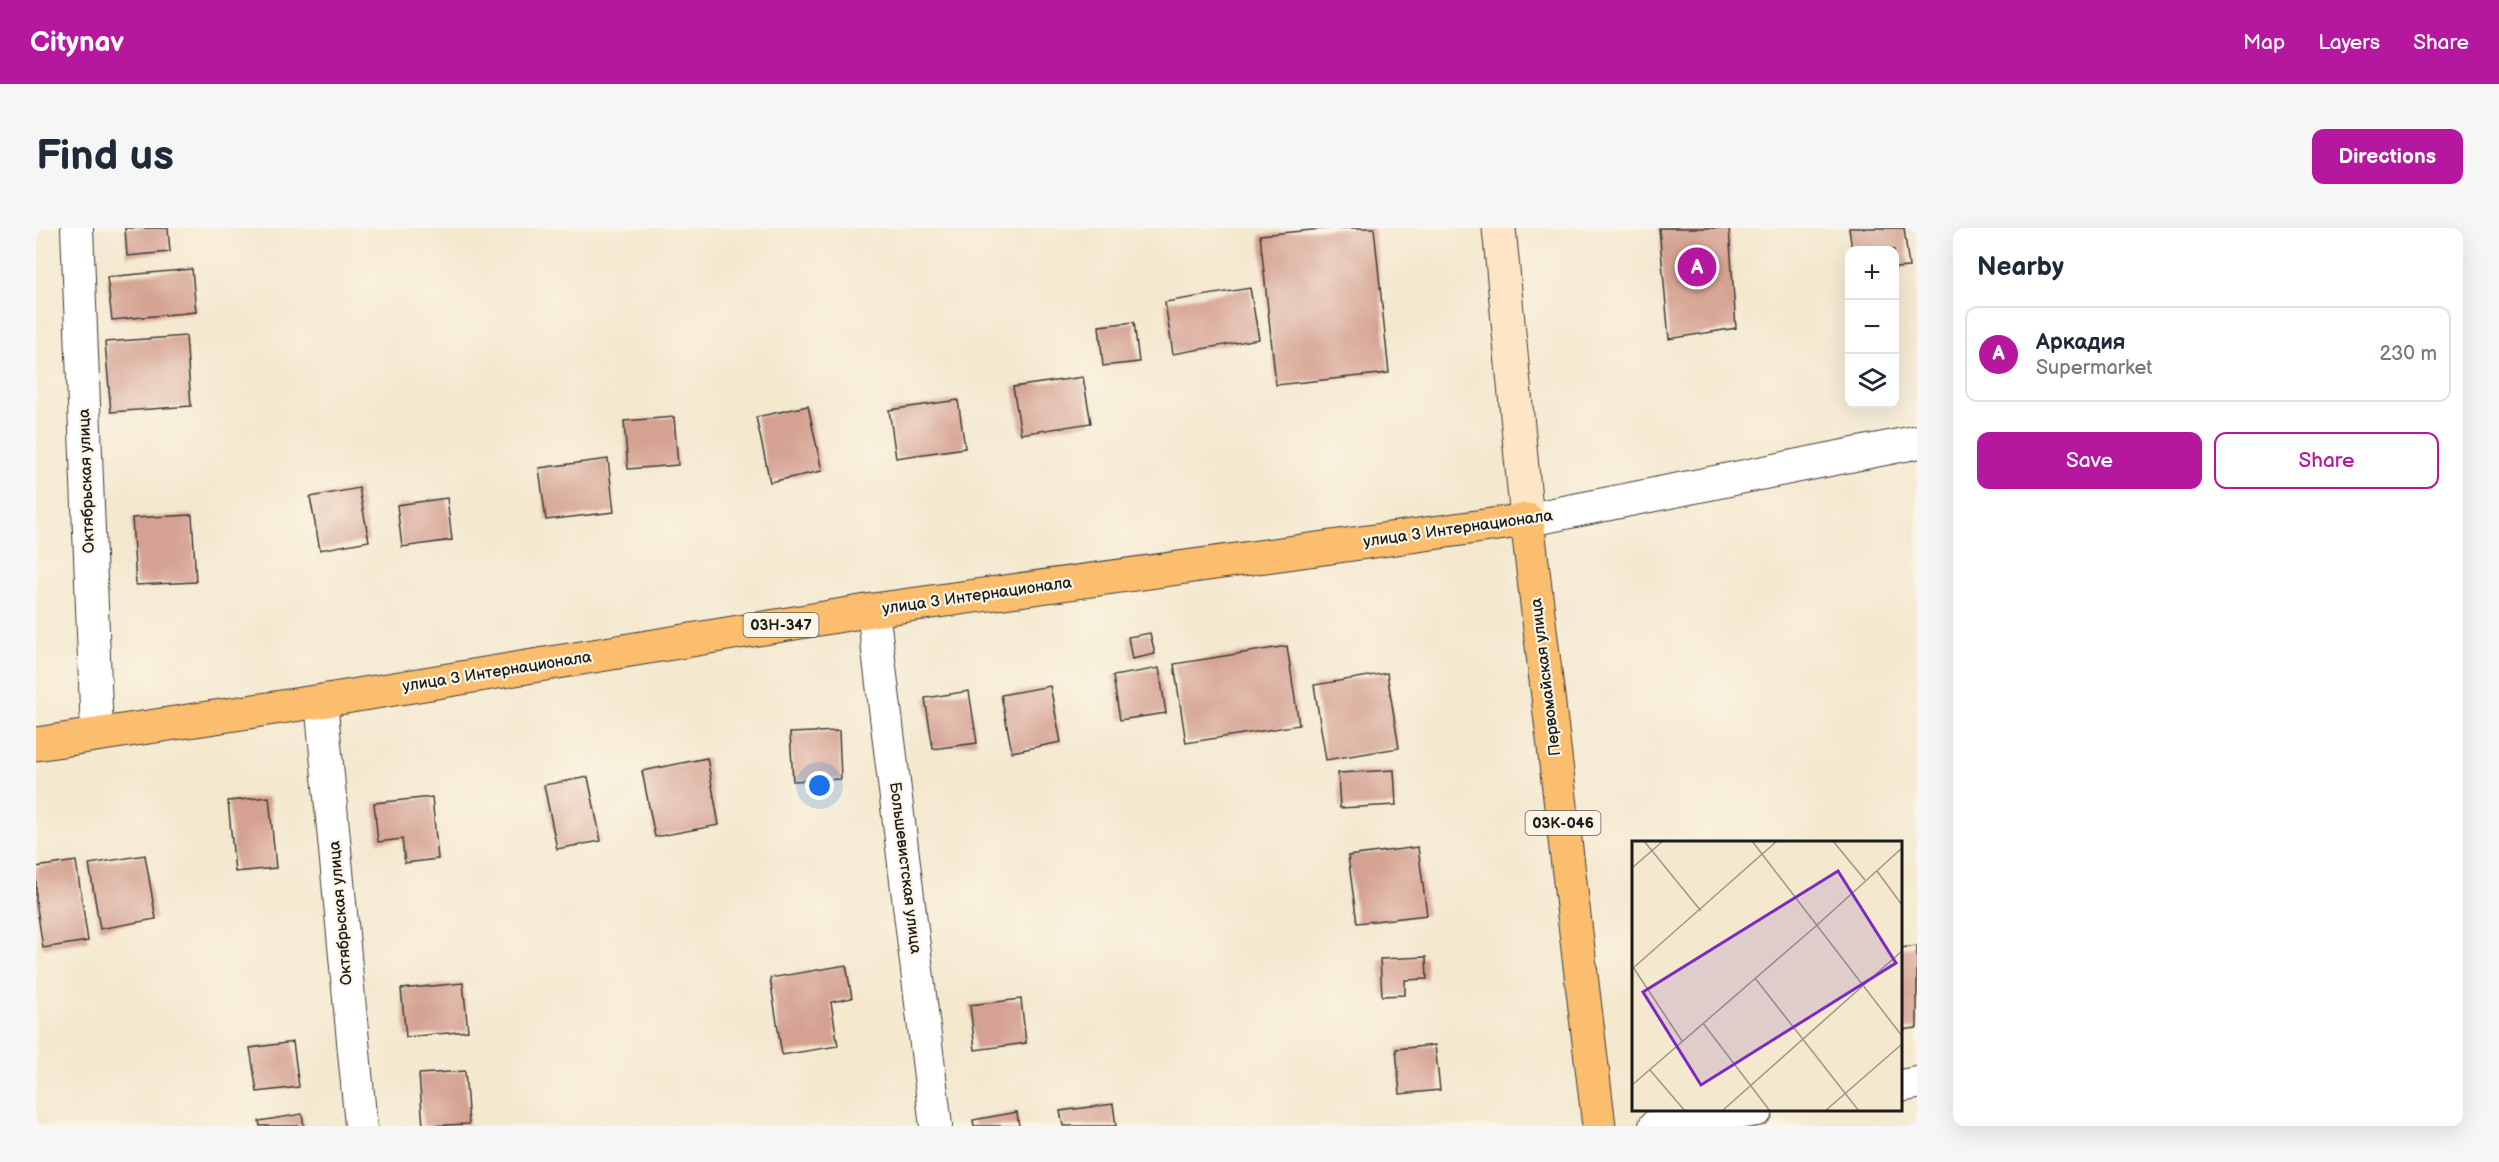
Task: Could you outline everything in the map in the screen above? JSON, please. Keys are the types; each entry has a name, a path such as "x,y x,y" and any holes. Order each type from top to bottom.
{"main road":[{"name":"Первомайская улица","path":"1499,228 1527,520 1599,1126"},
{"name":"улица 3 Интернационала","path":"36,744 321,701 873,610 1527,520"}],"street":[{"name":"Октябрьская улица","path":"77,228 97,733"},
{"name":"улица 3 Интернационала","path":"1527,520 1917,442"},
{"name":"Большевистская улица","path":"873,610 936,1126"},
{"name":"Октябрьская улица","path":"321,701 361,1126"},
{"path":"1902,1086 1917,1083"},
{"path":"1655,1126 1751,1111"}],"building":[{"path":"125,228 168,228 170,252 127,256"},
{"path":"1332,228 1374,228 1389,373 1276,385 1260,235"},
{"path":"1659,228 1729,228 1736,328 1669,339"},
{"path":"1849,228 1904,228 1909,267 1899,268 1899,246 1851,246"},
{"path":"192,269 196,312 112,320 107,277"},
{"path":"1250,288 1259,339 1173,354 1165,302"},
{"path":"1134,322 1139,362 1103,366 1099,326"},
{"path":"186,336 191,406 111,412 105,342"},
{"path":"1083,377 1091,423 1021,434 1013,387"},
{"path":"958,400 965,448 896,458 889,410"},
{"path":"808,406 822,471 770,482 756,417"},
{"path":"674,417 678,465 628,469 624,421"},
{"path":"608,459 614,512 546,520 539,468"},
{"path":"359,488 369,541 320,550 310,497"},
{"path":"447,498 452,540 402,547 397,505"},
{"path":"192,515 196,582 136,585 132,518"},
{"path":"1150,633 1155,654 1132,659 1128,637"},
{"path":"1287,646 1299,725 1186,743 1174,664"},
{"path":"1159,668 1166,713 1120,720 1113,676"},
{"path":"1387,673 1399,748 1326,760 1314,685"},
{"path":"1050,686 1061,742 1012,752 1001,695"},
{"path":"969,691 977,743 933,749 925,698"},
{"path":"839,731 841,779 793,781 790,733"},
{"path":"707,758 719,825 655,837 642,771"},
{"path":"1394,770 1396,805 1340,808 1338,773"},
{"path":"588,777 601,841 557,849 544,785"},
{"path":"269,797 276,868 235,872 228,801"},
{"path":"432,797 438,859 405,863 402,839 378,842 374,803"},
{"path":"1418,847 1427,915 1357,923 1348,856"},
{"path":"145,855 156,919 100,929 89,864"},
{"path":"76,861 88,941 43,948 36,901 36,867"},
{"path":"1917,946 1917,1028 1902,1030 1902,948"},
{"path":"1426,957 1427,979 1405,980 1405,995 1382,996 1380,959"},
{"path":"846,965 852,998 831,1002 838,1046 782,1055 770,978"},
{"path":"463,983 468,1031 406,1037 401,989"},
{"path":"1021,999 1026,1043 975,1050 970,1005"},
{"path":"293,1042 299,1087 257,1092 250,1048"},
{"path":"1435,1045 1440,1090 1400,1094 1396,1049"},
{"path":"465,1071 469,1124 423,1126 419,1074"},
{"path":"1113,1104 1116,1126 1063,1126 1060,1111"},
{"path":"1017,1112 1019,1126 974,1126 973,1120"},
{"path":"302,1114 304,1126 260,1126 259,1121"}],"place":[{"name":"Аркадия","path":"1697,267"}]}
